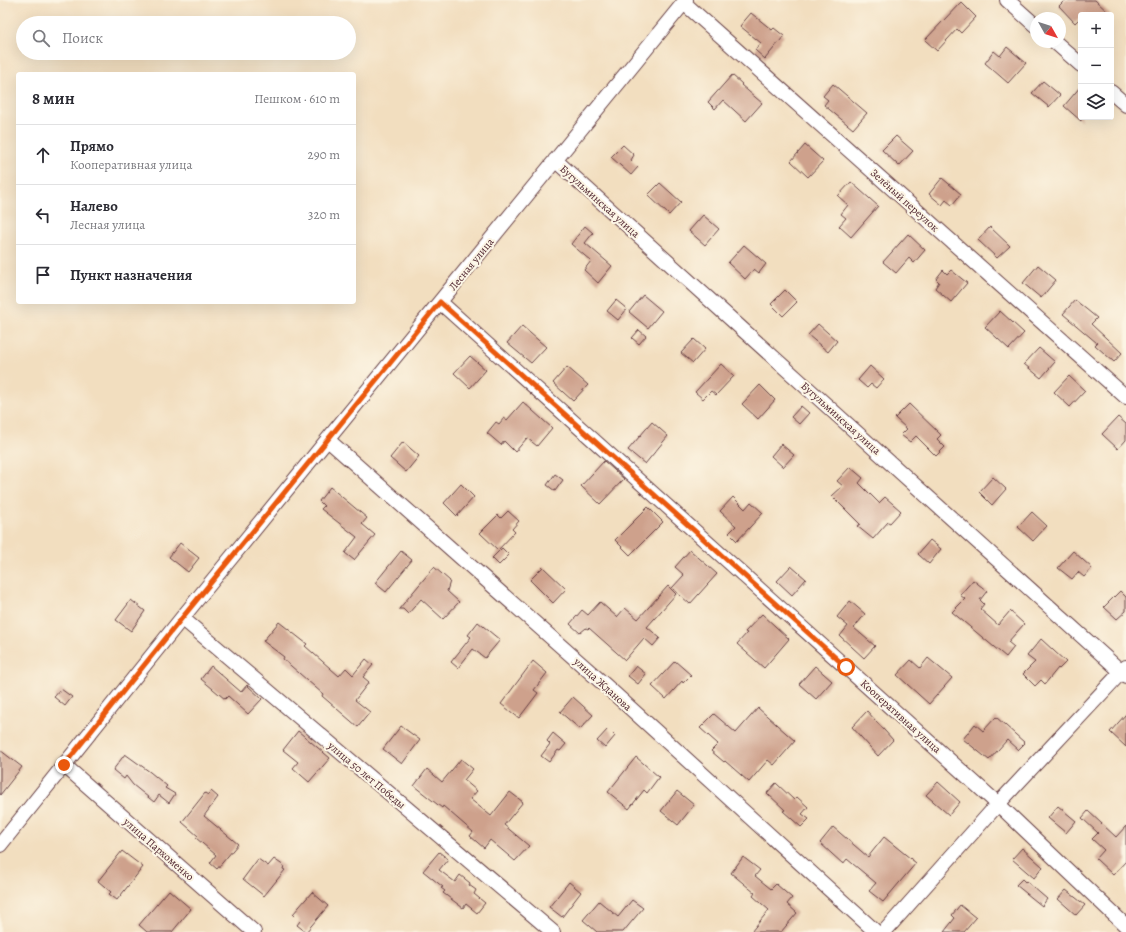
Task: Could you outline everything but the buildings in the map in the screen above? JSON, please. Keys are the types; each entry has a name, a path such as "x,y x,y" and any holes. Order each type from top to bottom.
{"street":[{"path":"1007,0 1030,21"},
{"name":"Лесная улица","path":"0,845 182,618 685,1"},
{"name":"Зелёный переулок","path":"685,1 1126,396"},
{"path":"1062,48 1078,62"},
{"path":"1114,95 1126,105"},
{"name":"Бугульминская улица","path":"555,160 1125,672"},
{"name":"Кооперативная улица","path":"440,302 998,804 1126,926"},
{"name":"улица Жданова","path":"328,440 606,686 876,932"},
{"name":"улица 50 лет Победы","path":"182,618 553,932"},
{"path":"884,932 998,804 1125,672"},
{"name":"улица Пархоменко","path":"64,765 254,932"}],"route":[{"path":"64,765 440,302 846,667"}]}
